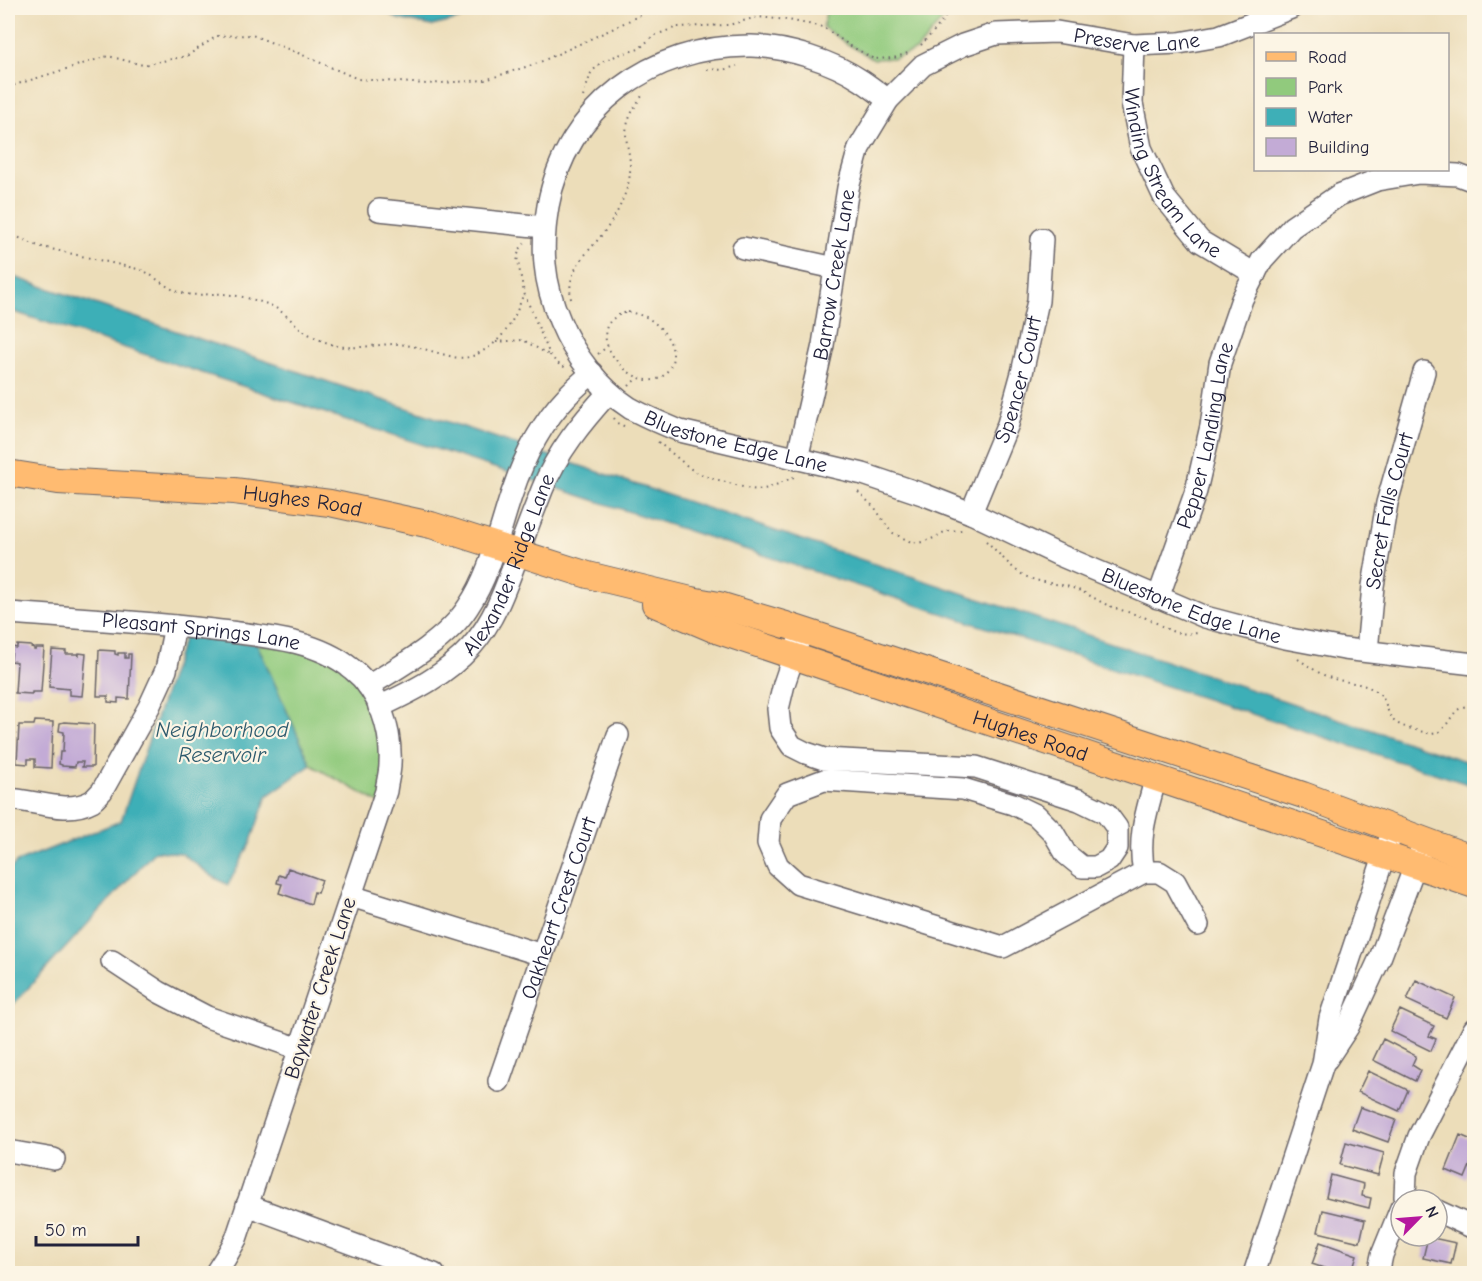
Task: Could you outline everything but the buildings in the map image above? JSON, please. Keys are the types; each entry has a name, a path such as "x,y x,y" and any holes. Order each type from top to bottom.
{"main road":[{"name":"Hughes Road","path":"8,473 58,481 234,491 330,503 431,525 588,575 719,605 802,631 1281,788 1474,859"},
{"name":"Hughes Road","path":"588,575 716,630 1474,885"}],"street":[{"name":"Preserve Lane","path":"888,100 923,65 963,45 996,34 1058,32 1134,45 1179,43 1219,36 1291,8"},
{"name":"Winding Stream Lane","path":"1134,45 1132,103 1134,114 1141,148 1164,197 1200,241 1255,274"},
{"name":"Bluestone Edge Lane","path":"888,100 862,81 832,65 772,48 753,46 721,48 671,59 626,83 598,106 573,139 554,180 544,228 543,248 548,287 553,306 574,350 598,366 622,390 630,408 655,421 680,431 797,467 863,474 924,495 968,521 1057,554 1205,617 1284,638 1344,649 1474,663"},
{"name":"Barrow Creek Lane","path":"797,467 823,345 848,188 859,148 888,100"},
{"name":"Pepper Landing Lane","path":"1158,598 1196,491 1211,426 1220,363 1242,299 1262,260 1292,227 1339,195 1377,180 1419,173 1458,175 1474,181"},
{"path":"380,210 544,228"},
{"name":"Spencer Court","path":"968,521 1008,424 1022,373 1038,301 1042,239"},
{"path":"743,248 835,268"},
{"name":"Alexander Ridge Lane","path":"374,696 403,696 438,676 471,647 489,623 505,591 507,549 517,479 534,443 554,412 598,366"},
{"name":"Secret Falls Court","path":"1367,651 1373,586 1388,503 1424,372"},
{"name":"Alexander Ridge Lane","path":"374,696 407,662 451,628 467,609 507,549 576,430 622,390"},
{"name":"Pleasant Springs Lane","path":"8,613 175,626 296,642 327,652 352,669 374,696"},
{"path":"8,799 63,807 79,806 93,800 102,791 149,707 166,670 175,626"},
{"path":"802,631 778,709 780,728 792,746 824,759 976,767 1079,800 1106,813 1117,828 1117,848 1108,860 1096,867 1082,867 1066,854 1053,832 1036,815 1013,804 963,789 824,780 787,794 770,819 768,843 778,866 798,884 1003,947 1144,872 1159,872 1174,882 1198,925"},
{"name":"Baywater Creek Lane","path":"215,1274 236,1239 388,779 390,750 386,725 374,696"},
{"name":"Oakheart Crest Court","path":"499,1081 618,735"},
{"path":"1144,872 1141,857 1143,824 1156,777"},
{"path":"1254,1274 1323,1064 1330,1018 1393,828"},
{"path":"1323,1064 1348,1027 1380,957 1425,841"},
{"path":"351,896 542,955"},
{"path":"112,961 159,992 189,1008 217,1021 300,1049"},
{"path":"1405,1188 1406,1173 1419,1136 1474,1029"},
{"path":"8,1151 54,1159"},
{"path":"247,1205 434,1274"},
{"path":"1449,1217 1474,1228"},
{"path":"1378,1274 1382,1255 1389,1239"}],"path":[{"path":"8,87 108,56 143,65 187,56 217,36 252,35 358,79 426,84 485,80 538,63 654,8"},
{"path":"579,104 591,73 601,63 618,55 639,50 653,36 677,27 729,25 757,17 788,20 823,27 874,59 894,58 917,50 950,8"},
{"path":"703,69 723,70 743,63"},
{"path":"572,303 570,290 578,263 603,234 623,200 631,166 626,133 635,106 643,95"},
{"path":"8,232 38,246 142,270 183,293 222,294 271,305 304,331 338,347 394,344 408,345 457,358 475,356 496,342 508,329 524,293"},
{"path":"628,312 647,318 664,332 674,356 668,371 657,380 644,380 628,372 616,360 608,346 605,329 608,322 628,312"},
{"path":"496,342 522,340 550,355"},
{"path":"595,349 598,366"},
{"path":"622,390 613,410 614,417 617,423 630,428"},
{"path":"656,440 691,469 705,476 746,488 758,490 770,488 797,467"},
{"path":"857,490 868,499 891,532 909,541 919,543 934,538 968,521"},
{"path":"985,539 1016,569 1030,578 1044,583 1072,587 1109,606 1133,612 1177,634 1205,633"},
{"path":"1295,656 1323,675 1374,690 1384,698 1394,721 1431,734 1440,732 1459,708 1474,707"}],"green space":[{"path":"827,8 949,8 948,13 917,50 894,58 874,59 823,27"},
{"path":"257,644 327,652 375,696 390,750 381,804 311,765"}],"water":[{"path":"379,8 482,8 457,20 432,26 398,19"},
{"path":"8,275 1474,764 1474,786 8,310"},
{"name":"Neighborhood Reservoir","path":"184,637 257,644 311,765 267,796 250,844 228,885 181,853 155,851 8,1010 8,871 17,862 121,821"}]}
